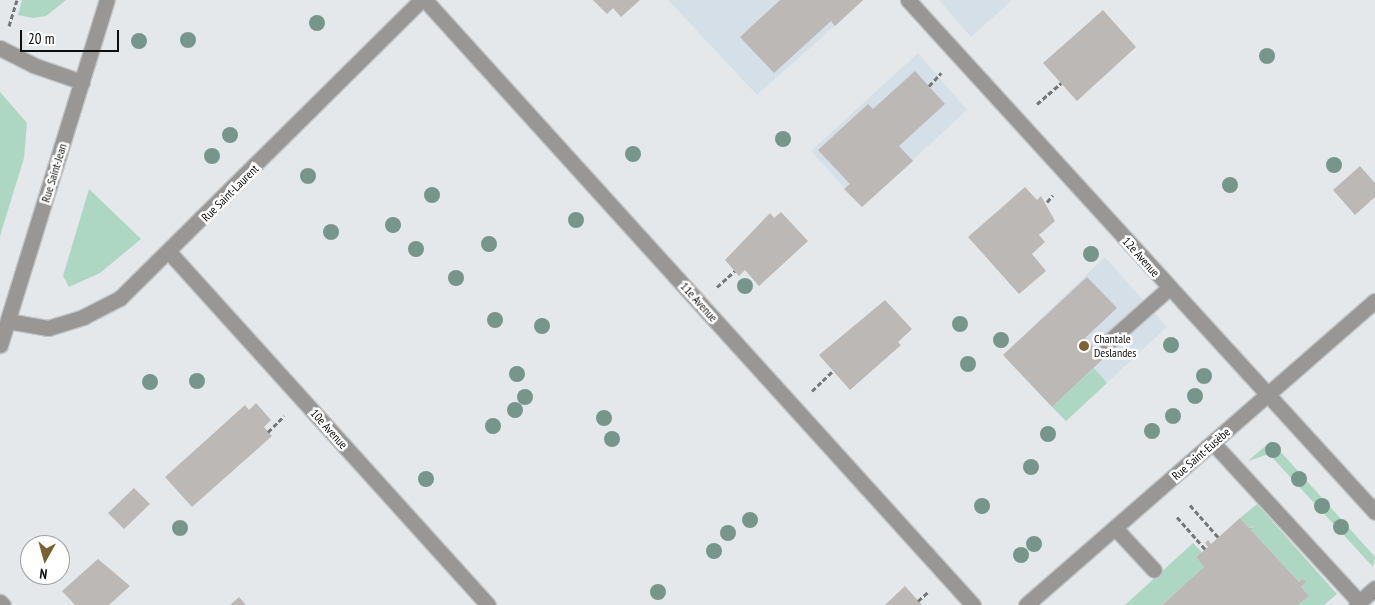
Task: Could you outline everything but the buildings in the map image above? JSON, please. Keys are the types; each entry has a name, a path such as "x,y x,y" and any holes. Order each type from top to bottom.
{"street":[{"name":"Rue Saint-Jean","path":"0,345 107,0"},
{"name":"Rue Saint-Laurent","path":"8,321 48,328 83,317 120,298 170,253 423,0"},
{"name":"11e Avenue","path":"423,0 973,605"},
{"name":"12e Avenue","path":"908,0 1375,512"},
{"path":"0,48 33,65 82,82"},
{"name":"10e Avenue","path":"170,253 488,605"},
{"path":"1107,343 1169,288"},
{"name":"Rue Saint-Eusèbe","path":"1026,605 1375,301"},
{"path":"1213,443 1357,604 1375,588"},
{"path":"1116,528 1154,570"}],"path":[{"path":"12,17 17,0"},
{"path":"929,86 941,73"},
{"path":"1047,202 1053,196"},
{"path":"268,432 284,416"},
{"path":"1190,506 1218,538"},
{"path":"1177,517 1205,549"},
{"path":"918,601 928,592"}],"shaded area":[{"path":"668,0 864,0 757,95"},
{"path":"939,0 1012,0 971,37"},
{"path":"918,53 967,110 862,207 811,151"},
{"path":"1105,257 1167,327 1066,421 1003,355"}],"green space":[{"path":"22,0 66,0 46,16 33,18 18,15"},
{"path":"0,92 27,123 24,158 0,236"},
{"path":"89,189 141,239 100,273 69,287 63,276"},
{"path":"1094,368 1107,383 1066,421 1052,407"},
{"path":"1271,441 1375,557 1373,567 1269,454 1248,461"},
{"path":"1257,504 1337,594 1324,605 1298,605 1309,596 1301,587 1306,582 1299,582 1251,530 1255,526 1249,528 1240,518"},
{"path":"1193,543 1202,552 1196,557 1204,567 1162,605 1125,605"}],"place":[{"name":"Chantale Deslandes","path":"1084,346"}]}
